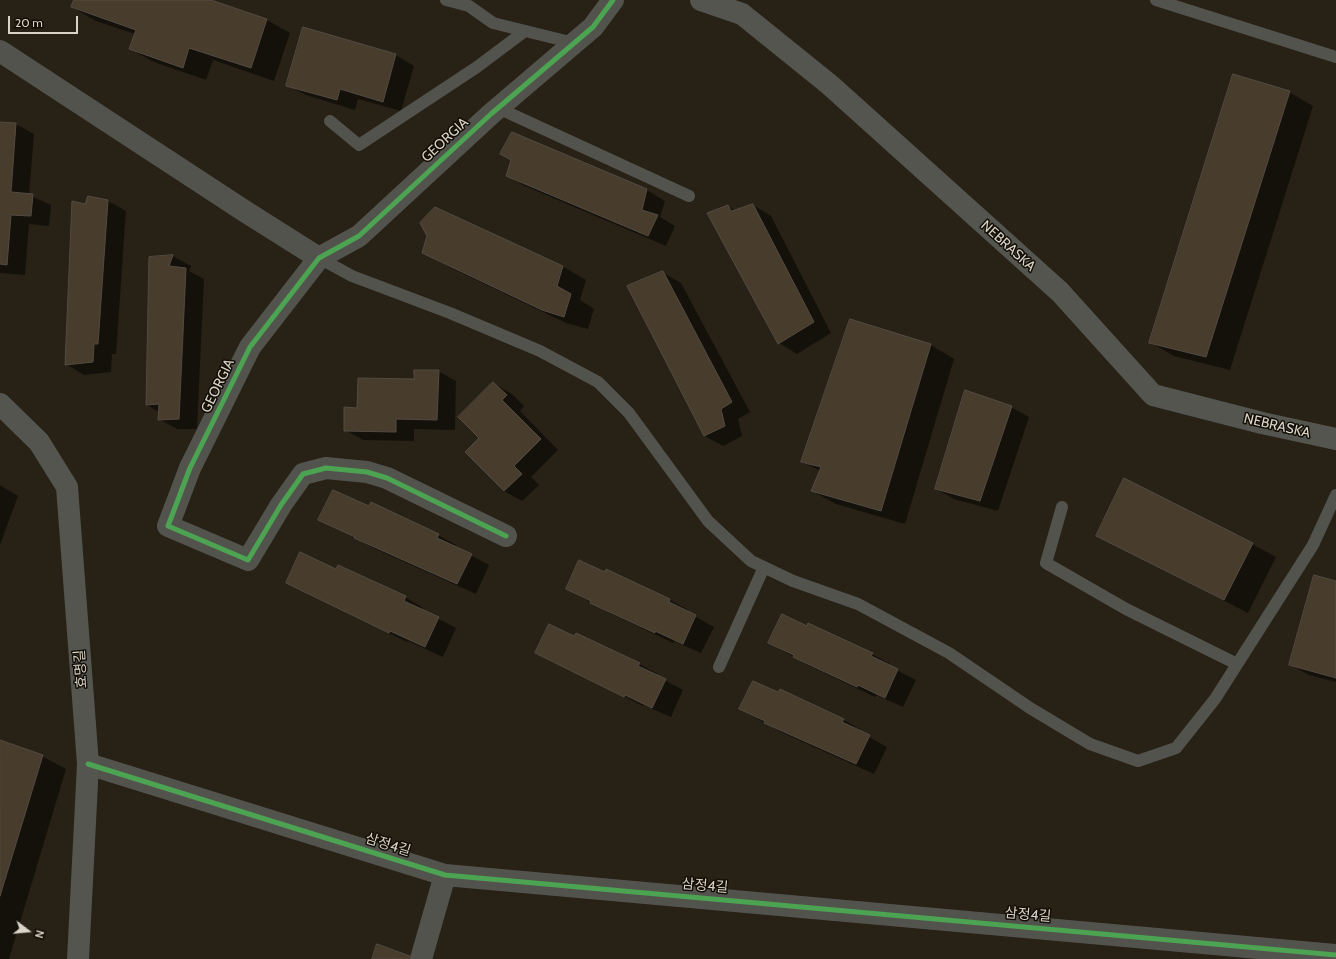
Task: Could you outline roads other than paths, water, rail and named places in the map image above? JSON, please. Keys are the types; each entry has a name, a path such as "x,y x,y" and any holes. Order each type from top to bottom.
{"street":[{"name":"GEORGIA","path":"506,536 387,478 367,472 326,468 303,474 281,505 248,560 168,526 190,468 250,347 319,258 359,236 498,108 593,27 613,0"},
{"name":"NEBRASKA","path":"701,0 742,14 830,85 1060,292 1153,395 1262,423 1336,439"},
{"path":"0,51 319,258"},
{"name":"효명길","path":"0,404 40,442 67,486 88,764 78,959"},
{"name":"삼정4길","path":"88,764 445,875 1336,955"},
{"path":"421,959 445,875"}],"lane":[{"path":"446,0 469,6 493,23 574,43"},
{"path":"1156,0 1336,57"},
{"path":"330,121 360,146 478,67 525,31"},
{"path":"498,108 689,196"},
{"path":"319,258 352,276 450,313 540,351 598,382 629,414 708,521 751,561 793,582 858,604 948,653 1030,708 1090,744 1138,761 1176,748 1215,699 1313,545 1336,495"},
{"path":"1062,508 1046,563 1126,610 1236,664"},
{"path":"720,667 764,568"}]}
